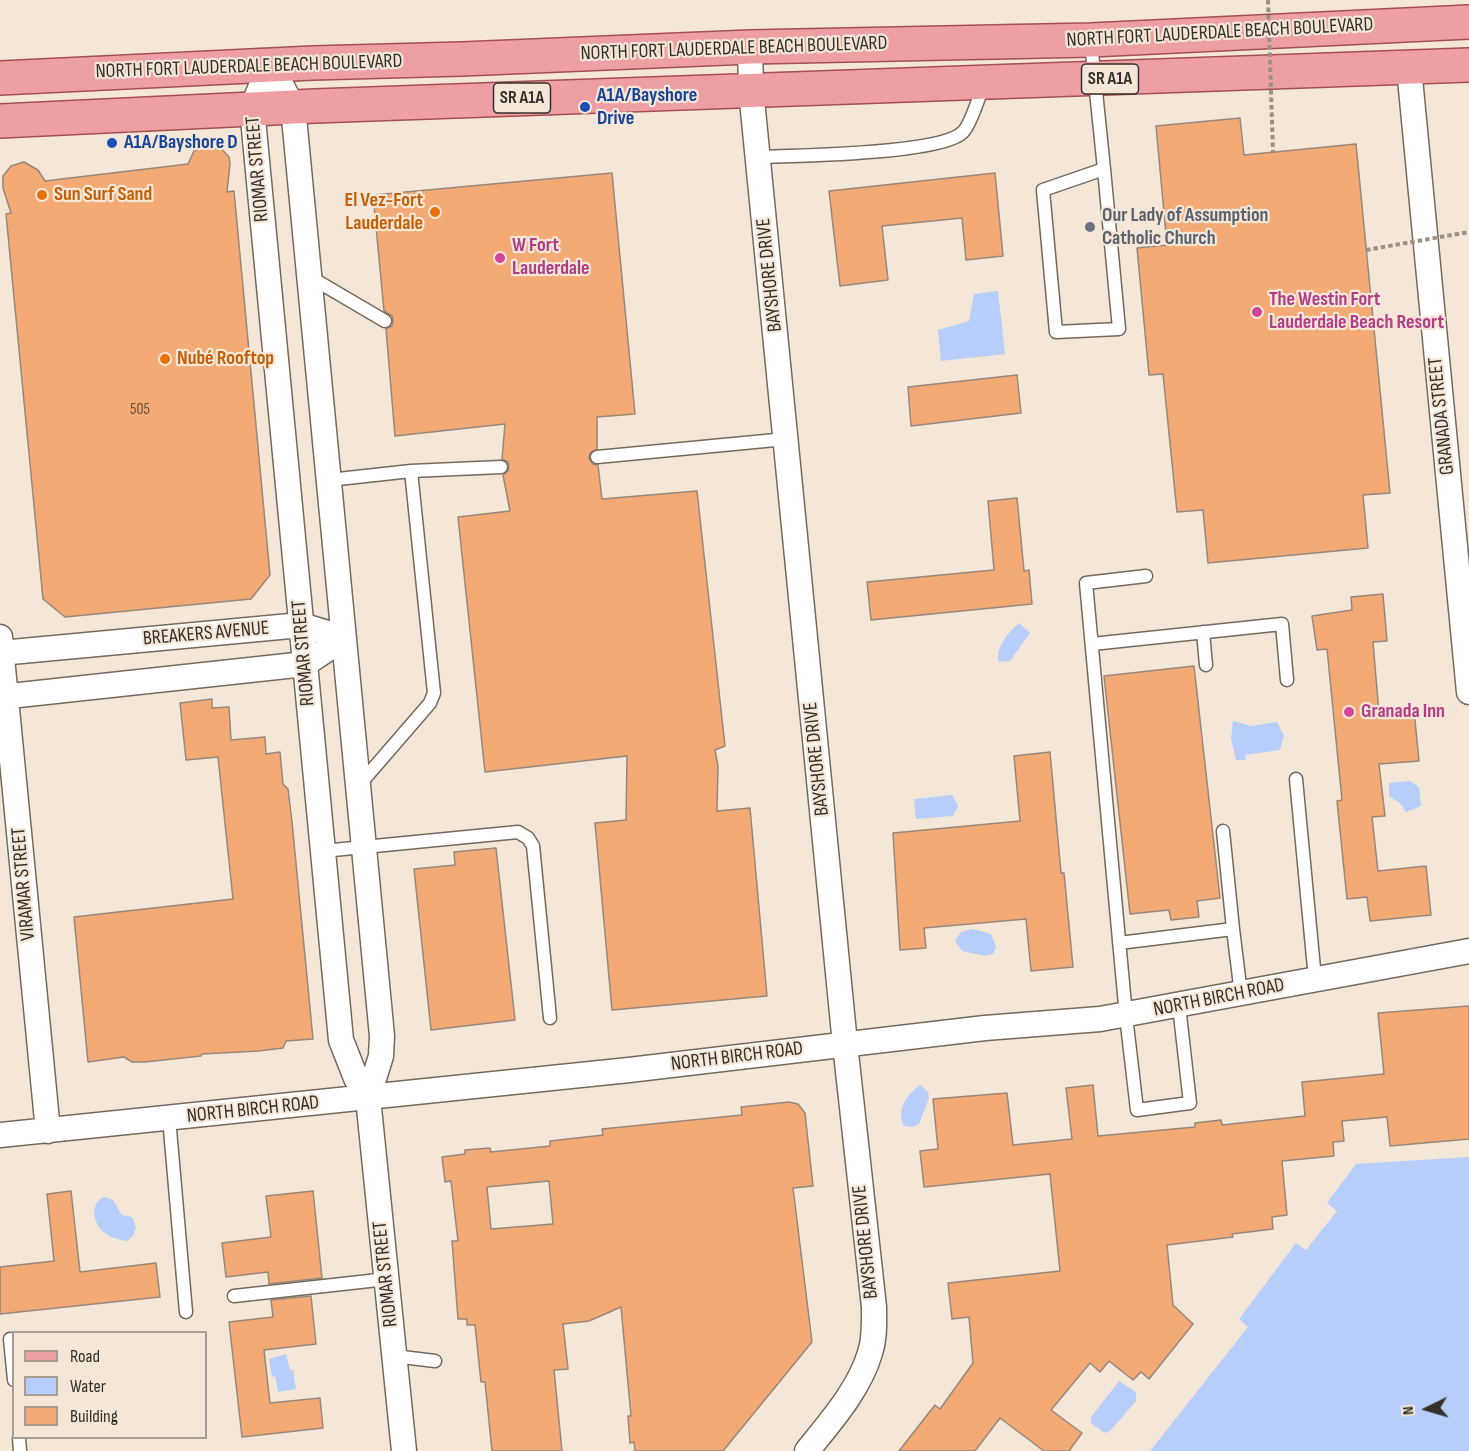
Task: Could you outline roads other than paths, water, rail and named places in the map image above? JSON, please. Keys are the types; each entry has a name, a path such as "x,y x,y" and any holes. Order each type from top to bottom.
{"main road":[{"name":"NORTH FORT LAUDERDALE BEACH BOULEVARD","path":"0,78 270,64 750,47 1091,39 1469,22"},
{"name":"NORTH FORT LAUDERDALE BEACH BOULEVARD","path":"0,121 252,108 1469,65"}],"street":[{"name":"BAYSHORE DRIVE","path":"750,47 751,90 844,1044 874,1307 874,1331 870,1353 862,1374 807,1451"},
{"name":"RIOMAR STREET","path":"270,64 293,107 310,277 382,1036 381,1056 368,1098 404,1451"},
{"name":"RIOMAR STREET","path":"270,64 252,108 341,1040 356,1078 368,1098"},
{"name":"GRANADA STREET","path":"1409,68 1469,692"},
{"name":"BREAKERS AVENUE","path":"0,648 301,625 344,638"},
{"name":"BREAKERS AVENUE","path":"3,696 305,664 344,638"},
{"name":"VIRAMAR STREET","path":"0,648 48,1131"},
{"name":"NORTH BIRCH ROAD","path":"0,1135 368,1098 985,1028 1126,1016 1469,951"}],"lane":[{"path":"1091,39 1104,169 1119,329 1056,332 1043,190 1104,169"},
{"path":"758,157 883,151 951,141 964,132 985,82"},
{"path":"310,277 385,321"},
{"path":"597,457 786,439"},
{"path":"329,480 411,471 501,467"},
{"path":"359,785 430,703 434,693 411,471"},
{"path":"1146,576 1086,583 1126,1016 1137,1110 1190,1103 1179,1006"},
{"path":"1092,644 1282,624 1287,680"},
{"path":"1203,632 1206,666"},
{"path":"1296,779 1316,979"},
{"path":"1223,831 1241,994"},
{"path":"323,851 518,832 528,838 533,846 550,1018"},
{"path":"1119,943 1233,929"},
{"path":"169,1118 186,1312"},
{"path":"234,1296 387,1279"},
{"path":"10,1339 12,1360"},
{"path":"394,1356 435,1361"}],"water":[{"path":"998,291 1005,354 941,361 938,330 969,321 974,294"},
{"path":"1019,623 1030,633 1010,661 999,662 1001,645"},
{"path":"1233,721 1251,726 1277,722 1284,736 1280,750 1245,755 1246,760 1236,760 1231,739"},
{"path":"1410,781 1419,787 1421,806 1406,812 1399,802 1389,797 1389,783"},
{"path":"952,795 958,806 953,816 916,819 914,799"},
{"path":"973,929 991,934 996,947 993,954 985,956 962,951 955,941 961,932"},
{"path":"920,1085 928,1092 929,1098 919,1124 912,1127 904,1126 901,1114 904,1103 910,1093"},
{"path":"1469,1157 1469,1451 1150,1451 1248,1327 1239,1319 1296,1243 1306,1250 1337,1211 1327,1203 1356,1164"},
{"path":"104,1197 113,1200 122,1215 132,1217 136,1227 133,1236 127,1241 105,1233 95,1220 96,1204"},
{"path":"286,1354 290,1370 293,1370 296,1389 278,1392 275,1376 272,1377 269,1359"},
{"path":"1119,1381 1136,1392 1136,1401 1110,1431 1104,1433 1091,1423 1091,1417"}],"place":[{"name":"A1A/Bayshore Drive","path":"585,107"},
{"name":"A1A/Bayshore D","path":"112,143"},
{"name":"Sun Surf Sand","path":"42,195"},
{"name":"El Vez-Fort Lauderdale","path":"435,212"},
{"name":"Our Lady of Assumption Catholic Church","path":"1090,227"},
{"name":"W Fort Lauderdale","path":"500,258"},
{"name":"The Westin Fort Lauderdale Beach Resort","path":"1257,312"},
{"name":"Nubé Rooftop","path":"165,359"},
{"name":"Granada Inn","path":"1349,712"}]}
